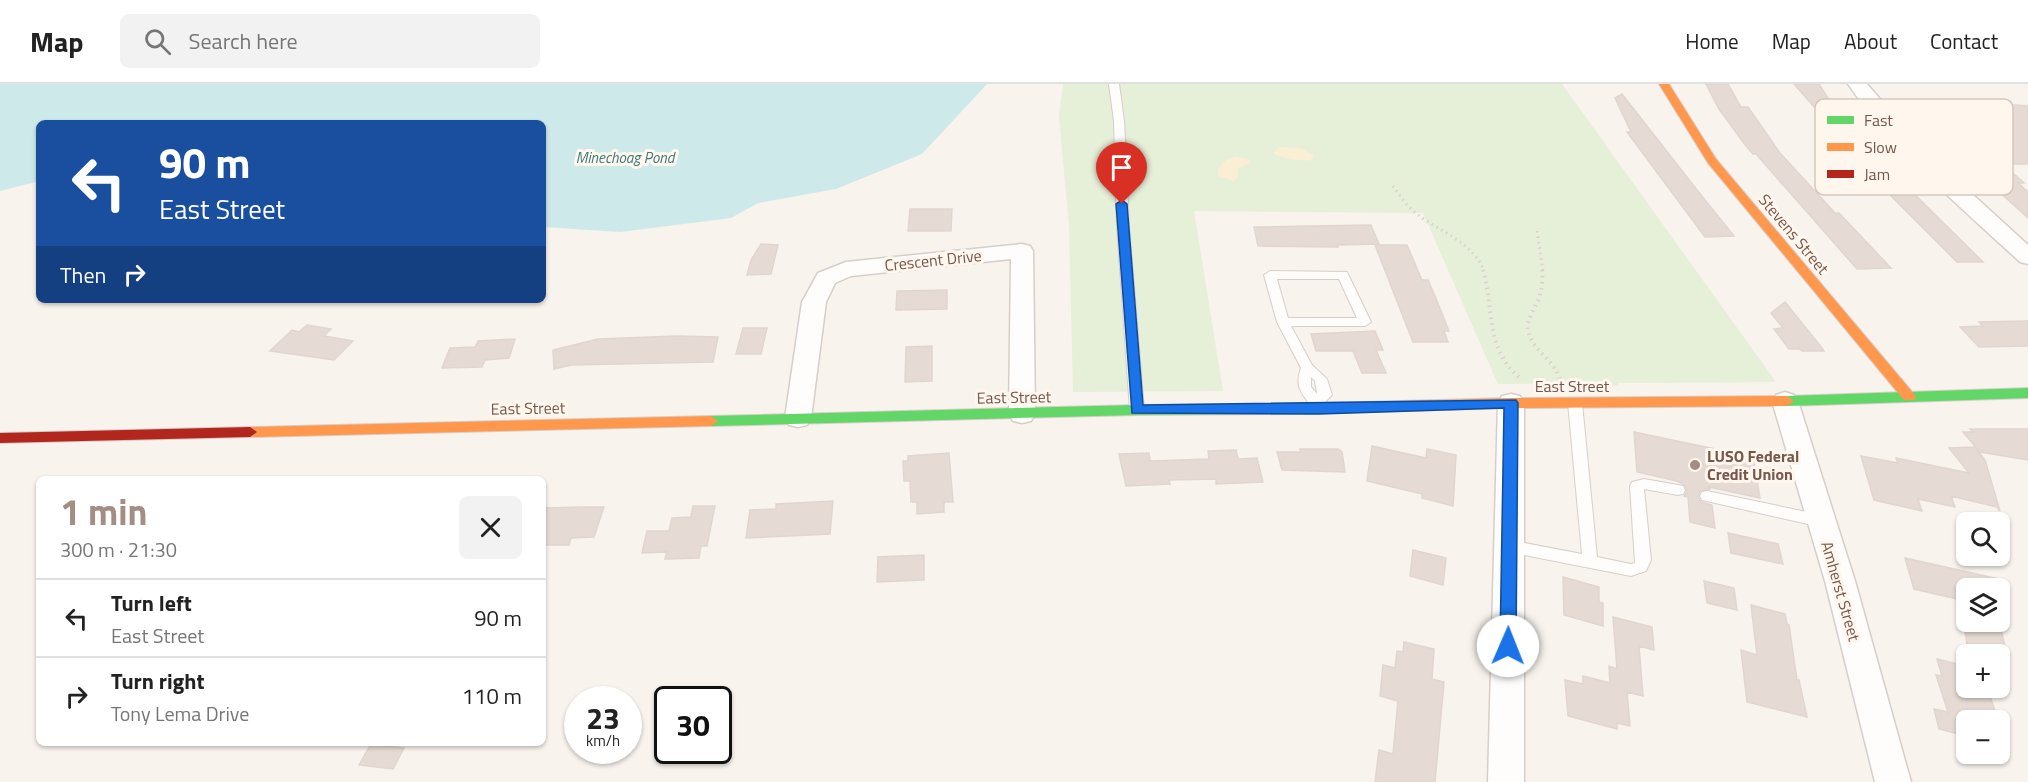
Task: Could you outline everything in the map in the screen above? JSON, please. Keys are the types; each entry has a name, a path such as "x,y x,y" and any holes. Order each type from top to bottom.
{"main road":[{"name":"Stevens Street","path":"1664,84 1712,160 1909,397"},
{"name":"East Street","path":"0,438 1318,406 1518,392 1575,403 1785,401 2028,393"}],"street":[{"path":"1857,84 1869,99"},
{"path":"1959,195 2028,257"},
{"name":"Crescent Drive","path":"798,418 814,302 826,278 846,269 1022,251 1022,414"},
{"path":"1506,782 1509,546 1518,392"},
{"name":"Amherst Street","path":"1785,401 1821,521 1893,782"}],"lane":[{"path":"1114,84 1119,121 1123,226 1137,410"},
{"path":"1283,322 1365,322 1343,275 1270,275 1283,322 1307,368 1303,379 1307,394 1318,406"},
{"path":"1575,403 1590,561"},
{"path":"1509,546 1631,570 1641,567 1644,560 1637,486 1644,484 1678,490"},
{"path":"1707,496 1821,521"}],"path":[{"path":"1393,186 1418,215 1457,240 1479,261 1484,272 1493,337 1498,352 1510,369 1518,392"},
{"path":"1537,231 1543,277 1541,292 1528,320 1527,330 1531,339 1560,377 1558,385"}],"green space":[{"path":"1063,84 1562,84 1776,382 1618,383 1619,386 1583,386 1581,383 1498,384 1423,213 1194,211 1223,391 1073,392 1069,226 1059,116"}],"sand":[{"path":"1279,147 1301,148 1314,156 1312,160 1285,158 1273,153"},
{"path":"1236,156 1250,160 1250,163 1237,169 1238,177 1234,181 1219,176 1218,169 1226,160"}],"water":[{"name":"Minechoag Pond","path":"0,84 987,84 922,154 836,189 758,203 731,218 620,232 546,227 546,120 36,120 36,182 0,191"}],"building":[{"path":"1706,84 1728,84 1741,107 1748,107 1780,153 1815,191 1815,195 1818,195 1835,213 1839,213 1891,268 1857,269 1756,154 1753,154 1746,146 1719,109"},
{"path":"1794,84 1819,84 1829,99 1815,99 1815,108"},
{"path":"1622,94 1734,236 1705,237 1627,132 1631,132 1615,98"},
{"path":"2013,105 2028,106 2028,164 2013,164"},
{"path":"2013,173 2024,183 2018,183 2028,192 2028,218 2003,195 2013,195"},
{"path":"1890,195 1915,195 1983,262 1957,262"},
{"path":"910,209 952,209 951,231 908,231"},
{"path":"1371,225 1379,244 1337,245 1338,247 1258,246 1254,227"},
{"path":"761,244 778,245 771,274 747,275 751,260"},
{"path":"1375,245 1407,245 1422,280 1428,280 1437,301 1449,331 1444,331 1448,342 1413,342"},
{"path":"947,290 947,309 896,310 897,291"},
{"path":"1785,302 1824,351 1789,349 1774,329 1783,328 1771,313"},
{"path":"2028,321 2028,346 1979,347 1960,327 1983,326 1979,322"},
{"path":"307,325 331,329 324,336 353,341 334,360 270,351 292,330 299,332"},
{"path":"743,328 767,328 761,354 736,354"},
{"path":"1375,331 1383,350 1376,350 1386,373 1362,373 1353,351 1316,351 1311,334"},
{"path":"718,337 713,362 571,365 554,369 553,350 598,339"},
{"path":"515,339 509,358 485,360 482,367 442,368 450,348 475,347 478,341"},
{"path":"932,346 932,381 905,382 906,347"},
{"path":"1970,429 2028,429 2028,460 1980,452 1963,432 1973,432"},
{"name":"LUSO Federal Credit Union","path":"1634,432 1753,457 1760,498 1709,487 1710,489 1700,491 1698,497 1701,502 1712,505 1715,528 1690,522 1688,497 1684,496 1687,491 1685,485 1637,472"},
{"path":"1372,446 1426,458 1427,449 1456,455 1453,506 1422,498 1422,494 1367,481"},
{"path":"1975,447 1985,460 2000,511 1997,507 1951,496 1955,507 1918,499 1922,511 1874,500 1861,456 1898,463 1896,458 1969,473 1949,448"},
{"path":"1300,449 1338,449 1342,452 1345,472 1282,470 1277,452 1301,452"},
{"path":"1236,450 1238,459 1257,458 1263,482 1216,484 1216,479 1169,480 1170,484 1126,486 1119,454 1149,453 1150,461 1209,459 1208,451"},
{"path":"949,453 953,502 944,502 944,512 917,514 917,502 911,502 910,481 904,481 903,461 908,461 908,456"},
{"path":"833,501 830,534 746,538 750,510 776,509 776,504"},
{"path":"693,506 715,506 707,546 701,546 699,558 665,559 667,552 642,553 647,531 669,531 672,518 691,517"},
{"path":"604,507 594,537 571,538 569,545 546,545 546,508"},
{"path":"1728,533 1778,544 1783,564 1731,553"},
{"path":"1413,550 1446,558 1443,585 1410,576"},
{"path":"924,555 924,580 877,582 878,557"},
{"path":"1905,558 1995,578 1956,578 1956,599 1914,589"},
{"path":"1563,577 1599,587 1599,602 1603,603 1603,626 1564,615"},
{"path":"1704,581 1734,588 1737,610 1707,603"},
{"path":"1751,605 1785,614 1789,625 1797,680 1799,680 1807,717 1747,702 1741,650 1757,655"},
{"path":"1613,617 1652,627 1654,650 1639,646 1643,696 1627,692 1630,726 1617,723 1617,729 1568,716 1565,680 1583,684 1583,676 1610,683 1609,666 1617,669"},
{"path":"1965,632 2002,632 2004,644 1967,644"},
{"path":"1404,642 1434,649 1432,679 1444,682 1435,782 1375,782 1379,750 1393,754 1398,701 1380,696 1383,665 1395,668 1397,651 1403,652"},
{"path":"1937,659 1956,664 1956,698 1991,698 1995,710 1956,710 1956,733 1939,729 1934,709 1948,712 1936,675 1942,676"},
{"path":"370,746 404,748 393,769 359,765"}],"traffic: fast":[{"path":"1787,401 2028,393"},
{"path":"711,421 1137,410 1289,409"}],"traffic: slow":[{"path":"1664,84 1712,161 1909,397"},
{"path":"1289,409 1511,403 1787,401"},
{"path":"250,432 711,421"}],"traffic: jam":[{"path":"0,438 250,432"}],"place":[{"name":"LUSO Federal Credit Union","path":"1695,465"}],"route":[{"path":"1122,204 1137,410 1319,409 1511,403 1508,646"}]}
